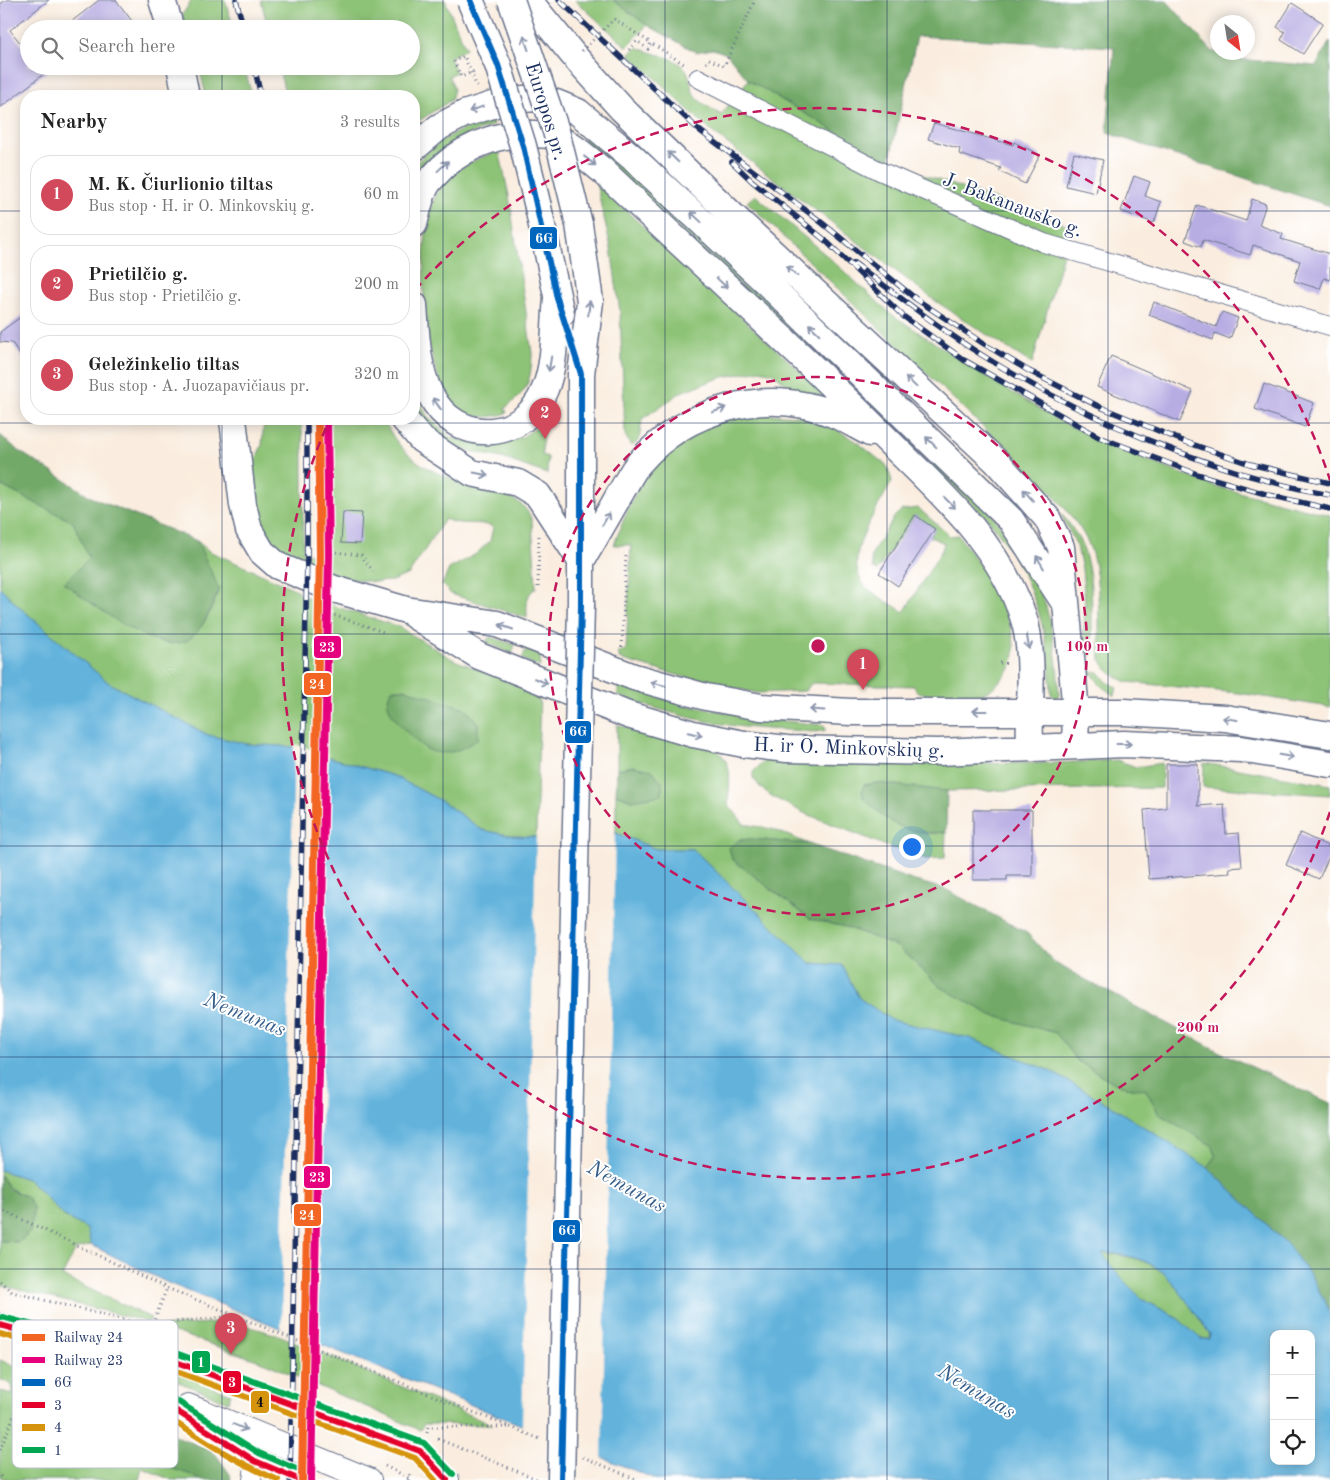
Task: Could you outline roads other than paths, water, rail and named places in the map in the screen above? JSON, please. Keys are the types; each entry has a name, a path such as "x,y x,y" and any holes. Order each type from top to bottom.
{"main road":[{"path":"162,0 168,20"},
{"name":"Europos pr.","path":"470,0 498,65 523,146 538,207 556,298"},
{"name":"Europos pr.","path":"511,0 556,131 579,224 590,301 581,374"},
{"path":"528,0 575,57 622,108 733,216 997,462 1047,518 1061,547 1076,712 1075,746"},
{"path":"182,75 185,90"},
{"path":"420,143 439,127 484,106 506,101 534,98 578,112 602,131 766,282 1011,520 1065,604"},
{"path":"420,202 430,179 447,162 464,151 503,136 524,134 552,135 572,147 603,172 835,389 955,508 989,547 1011,584 1024,618 1029,648 1028,712 1030,748"},
{"path":"420,362 430,394 440,409 457,424 474,432 493,432 518,424 532,412 545,389 551,363 556,298"},
{"path":"556,298 581,374 581,604 561,1480"},
{"path":"581,561 638,464 655,446 684,425 724,407 767,401 817,409 832,414 890,444"},
{"path":"235,425 243,505 250,530 262,552 278,566 298,575 406,610"},
{"path":"409,425 422,440 472,473 518,483 538,495 581,561"},
{"name":"H. ir O. Minkovskių g.","path":"406,610 497,624 634,677 706,697 743,704 851,712 1076,712 1225,718 1330,735"},
{"name":"H. ir O. Minkovskių g.","path":"406,610 479,656 628,715 693,734 787,748 939,752 1124,744 1241,749 1330,764"},
{"path":"178,1362 420,1452 447,1480"},
{"path":"178,1401 369,1480"},
{"path":"178,1416 254,1471 300,1480"}],"street":[{"name":"J. Bakanausko g.","path":"698,78 888,175 1044,242 1330,326"}],"water":[{"name":"Nemunas","path":"0,587 19,607 109,683 208,735 246,744 294,747 394,776 443,802 482,830 513,836 536,837 616,833 656,849 693,849 810,963 842,965 859,998 891,1020 969,1038 1048,1070 1106,1103 1207,1167 1287,1244 1311,1276 1330,1311 1330,1480 658,1480 168,1283 91,1245 87,1229 63,1215 30,1180 0,1170","holes":["1102,1253 1116,1254 1151,1264 1163,1273 1178,1289 1210,1334 1209,1339 1201,1339 1176,1317 1142,1299 1119,1276"]}],"railway":[{"path":"236,0 242,20"},
{"path":"559,0 699,130 816,218 916,299 984,344 1029,371 1098,406 1183,441 1250,464 1330,483"},
{"path":"256,75 260,90"},
{"path":"732,162 752,181 826,241 903,316 964,360 1099,437 1197,474 1269,495 1330,509"},
{"path":"854,263 961,342 1058,399 1147,440 1193,457 1239,473 1330,495"},
{"path":"290,1480 307,553 307,425"}],"rail line":[{"name":"24","path":"302,1480 320,554 318,425"},
{"name":"23","path":"311,1480 329,554 327,425"}],"place":[{"name":"Prietilčio g.","path":"545,439"},
{"name":"M. K. Čiurlionio tiltas","path":"863,690"},
{"name":"Geležinkelio tiltas","path":"231,1354"}]}
